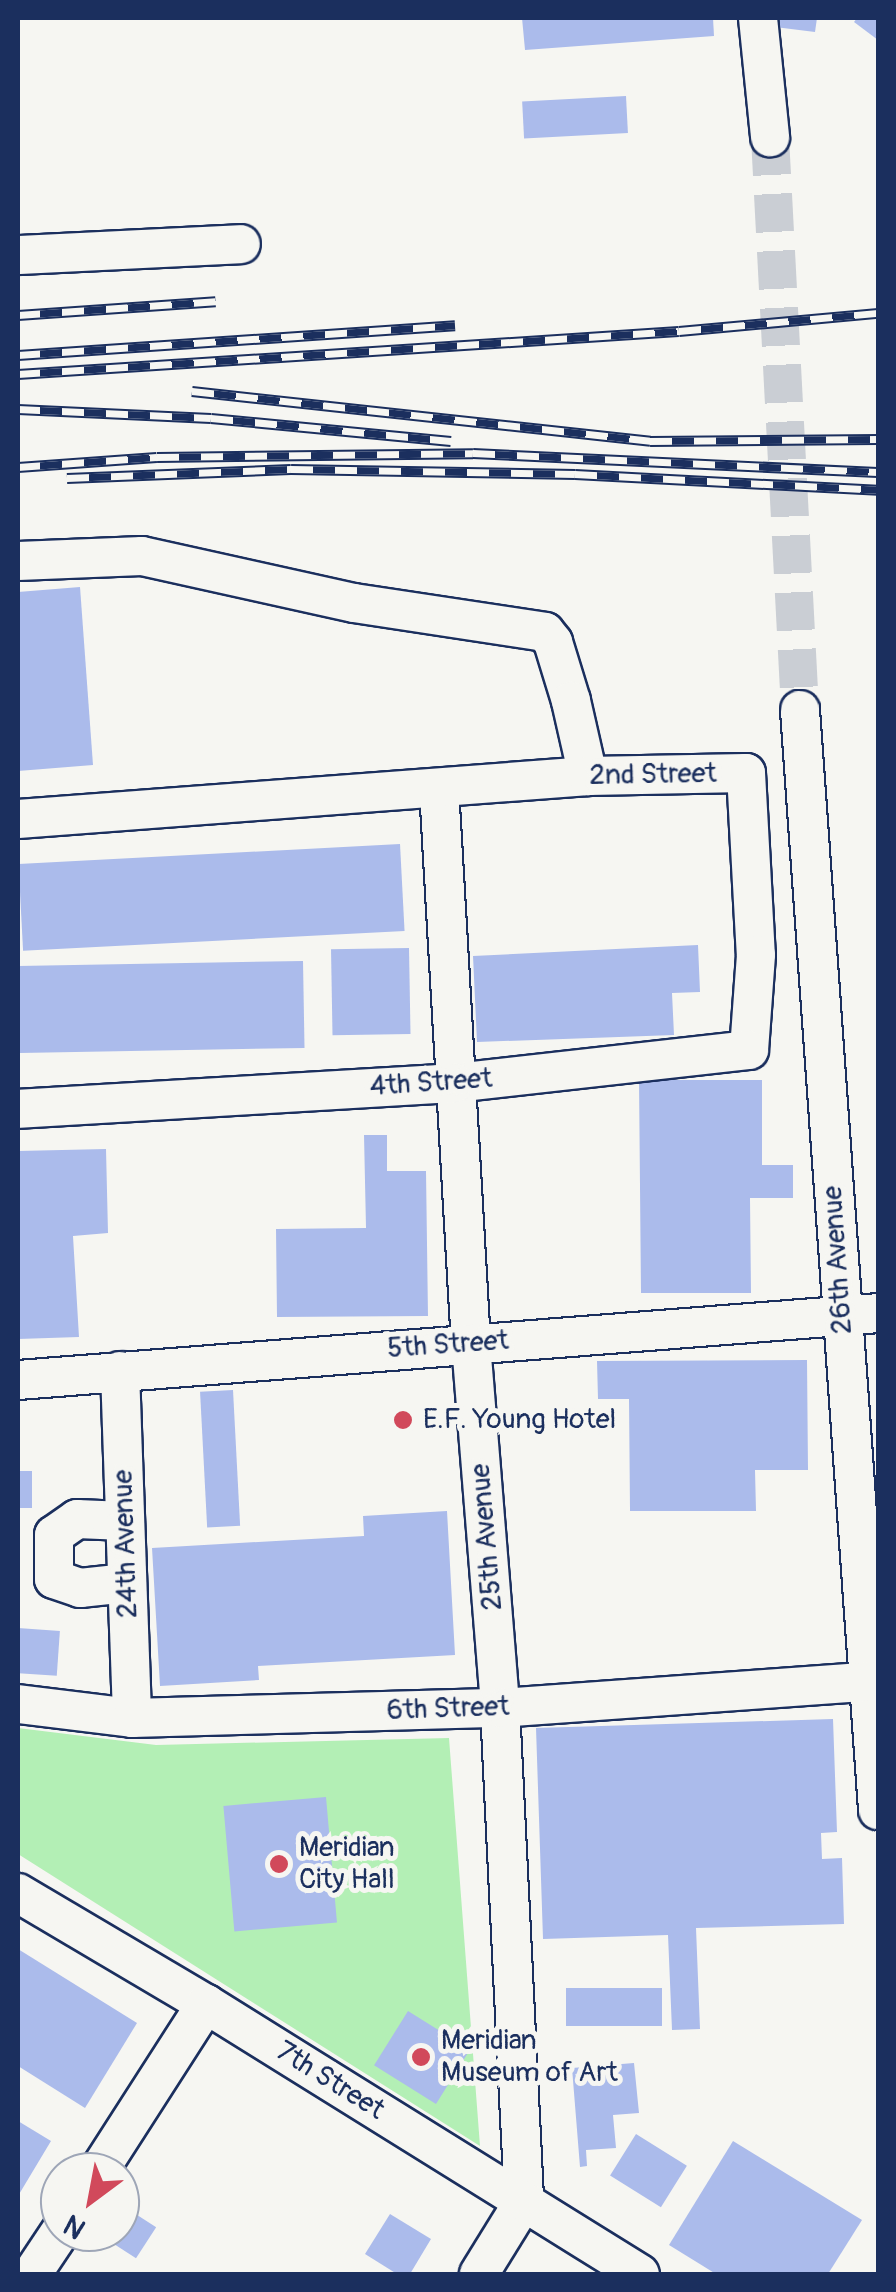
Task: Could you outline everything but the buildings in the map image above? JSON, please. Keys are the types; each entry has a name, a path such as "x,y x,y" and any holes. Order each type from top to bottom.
{"street":[{"path":"758,18 770,137"},
{"path":"18,256 241,244"},
{"path":"18,561 142,556 354,604 545,632 553,642 571,701 588,776"},
{"name":"26th Avenue","path":"800,710 816,954 860,1314 878,1810"},
{"name":"2nd Street","path":"18,819 588,776 746,774 756,955"},
{"name":"25th Avenue","path":"439,788 472,1344 500,1708 524,2202"},
{"path":"756,955 816,954"},
{"name":"4th Street","path":"18,1109 455,1083 749,1050 756,955"},
{"name":"5th Street","path":"18,1380 860,1314"},
{"name":"24th Avenue","path":"120,1371 132,1718"},
{"path":"125,1522 77,1519 54,1534 54,1579 80,1588 127,1583"},
{"name":"6th Street","path":"18,1704 132,1718 500,1708 875,1681"},
{"name":"7th Street","path":"18,1893 206,2004 640,2274"},
{"path":"111,2152 206,2004"},
{"path":"479,2274 524,2202"},
{"path":"32,2274 47,2252"}],"green space":[{"path":"18,1728 156,1745 449,1738 480,2146 18,1854"}],"tunnel":[{"path":"770,137 800,710"}],"railway":[{"path":"18,315 216,301"},
{"path":"18,374 679,331 878,313"},
{"path":"18,355 455,325"},
{"path":"192,391 650,441 878,439"},
{"path":"18,409 211,418 451,441"},
{"path":"18,467 157,457 473,453 878,472"},
{"path":"67,478 291,469 575,474 878,490"}],"place":[{"name":"E.F. Young Hotel","path":"403,1420"},
{"name":"Meridian City Hall","path":"279,1864"},
{"name":"Meridian Museum of Art","path":"421,2057"}]}
